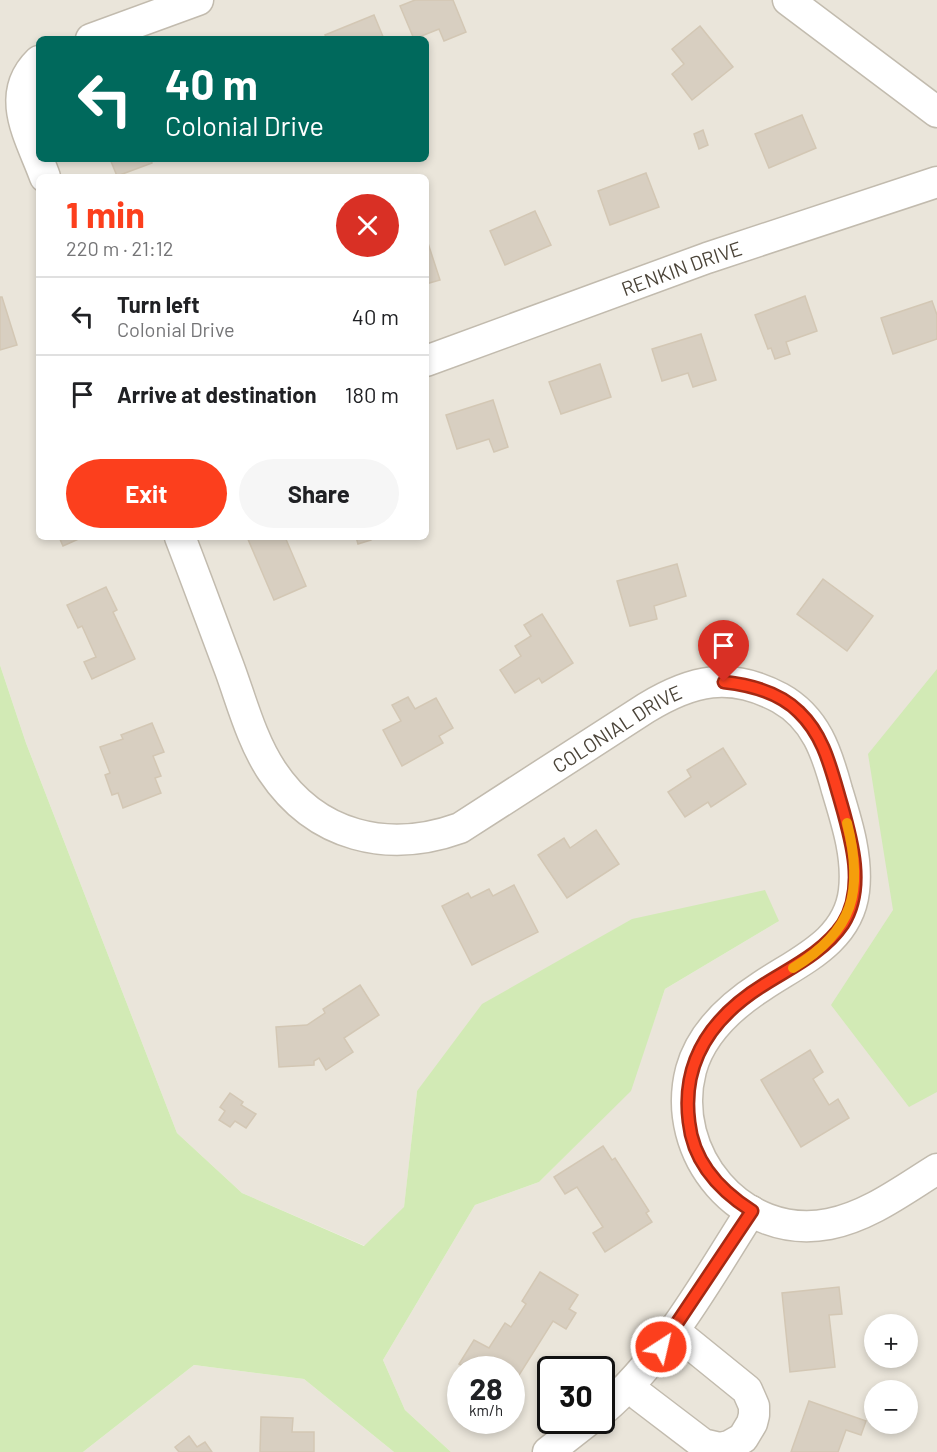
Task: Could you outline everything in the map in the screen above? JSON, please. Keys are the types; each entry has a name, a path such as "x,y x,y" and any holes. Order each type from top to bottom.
{"street":[{"path":"99,36 198,0"},
{"path":"788,0 937,112"},
{"path":"36,64 24,82 21,93 23,118 36,153"},
{"name":"RENKIN DRIVE","path":"429,360 698,262 937,182"},
{"name":"COLONIAL DRIVE","path":"181,540 255,737 271,770 306,809 337,828 372,839 408,841 434,837 460,828 646,708 686,687 724,682 752,686 787,702 809,723 820,738 827,756 850,838 855,875 854,893 850,910 842,924 818,951 762,986 723,1016 710,1032 699,1050 688,1090 690,1131 696,1151 719,1186 734,1200 752,1211 787,1224 806,1226 844,1221 862,1214 937,1169"},
{"path":"615,1399 630,1386 673,1330 752,1211"},
{"path":"630,1386 703,1444 720,1448 744,1438 753,1423 754,1414 754,1406 747,1390 673,1330"},
{"path":"548,1452 572,1434"}],"shaded area":[{"path":"0,0 937,0 937,1452 451,1452 405,1410 383,1360 475,1205 539,1182 630,1091 665,989 779,921 417,1091 404,1208 365,1246 242,1193 177,1133 26,743 0,665"},
{"path":"194,1365 304,1379 394,1452 83,1452"}],"green space":[{"path":"0,665 26,743 177,1133 242,1193 364,1246 404,1207 417,1091 482,1004 632,919 765,890 779,921 665,989 631,1091 539,1182 475,1205 383,1360 405,1410 451,1452 394,1452 304,1379 194,1365 83,1452 0,1452"},
{"path":"937,669 937,1092 909,1107 831,1005 893,910 868,754"}],"building":[{"path":"415,0 453,0 466,32 444,41 439,29 422,36 413,36 400,6"},
{"path":"374,15 383,36 326,36"},
{"path":"700,26 733,67 692,100 672,74 684,64 672,49"},
{"path":"802,115 816,148 769,168 755,134"},
{"path":"703,130 708,145 699,149 694,134"},
{"path":"111,162 152,162 122,174 116,174"},
{"path":"646,173 659,207 610,225 598,191"},
{"path":"535,211 551,245 505,265 490,231"},
{"path":"429,246 440,280 429,283"},
{"path":"805,296 817,331 786,342 790,354 775,359 771,348 768,349 755,315"},
{"path":"0,297 2,297 17,345 0,350"},
{"path":"932,301 937,315 937,339 893,354 881,318"},
{"path":"701,334 716,380 693,387 688,373 662,381 652,349"},
{"path":"600,364 611,397 561,414 549,382"},
{"path":"493,400 508,447 494,452 489,439 457,449 446,415"},
{"path":"60,540 76,540 63,546"},
{"path":"248,540 286,540 306,586 274,600"},
{"path":"357,540 371,540 358,544"},
{"path":"677,564 686,596 654,606 657,619 630,626 617,581"},
{"path":"823,579 873,616 847,651 797,614"},
{"path":"106,587 117,610 113,612 135,659 92,679 84,662 96,657 82,626 78,628 67,605"},
{"path":"542,614 573,663 542,683 539,678 515,693 500,670 521,656 515,646 531,636 524,625"},
{"path":"408,697 415,709 436,698 453,728 439,736 443,743 402,766 383,730 401,721 392,705"},
{"path":"152,723 164,752 153,756 161,776 155,778 161,793 123,808 118,793 112,795 105,775 110,773 100,747 123,739 121,735"},
{"path":"723,748 746,784 711,807 708,802 685,817 668,792 691,777 687,770"},
{"path":"596,830 619,864 567,898 538,855 564,838 570,848"},
{"path":"514,885 538,932 472,965 442,906 468,893 471,898 489,889 493,896"},
{"path":"360,985 379,1015 344,1038 353,1052 326,1070 319,1058 314,1061 314,1065 279,1067 276,1027 307,1025 325,1013 323,1009"},
{"path":"810,1050 823,1072 813,1079 829,1105 838,1099 849,1118 801,1147 761,1080"},
{"path":"230,1093 243,1102 241,1105 256,1114 246,1128 235,1121 230,1127 219,1120 225,1111 220,1107"},
{"path":"603,1146 612,1160 615,1158 649,1211 646,1213 652,1222 605,1252 593,1233 603,1227 577,1187 565,1194 554,1177"},
{"path":"540,1272 578,1295 569,1309 576,1313 566,1329 553,1321 525,1366 525,1356 464,1356 474,1340 489,1348 505,1323 511,1327 526,1304 522,1301"},
{"path":"839,1287 842,1314 829,1315 835,1367 790,1372 782,1293"},
{"path":"809,1401 864,1420 861,1435 846,1430 838,1452 791,1452"},
{"path":"261,1417 293,1418 292,1432 314,1432 314,1452 260,1452"},
{"path":"189,1436 197,1447 205,1442 212,1452 179,1452 175,1447"}],"slow traffic":[{"path":"793,968 818,951 830,939 850,910 855,875 847,823"}],"route":[{"path":"661,1347 752,1211 734,1200 719,1186 696,1151 687,1110 692,1069 699,1050 723,1016 762,986 818,951 830,939 850,910 854,893 855,875 850,838 820,738 798,710 787,702 760,689 724,682"}]}
